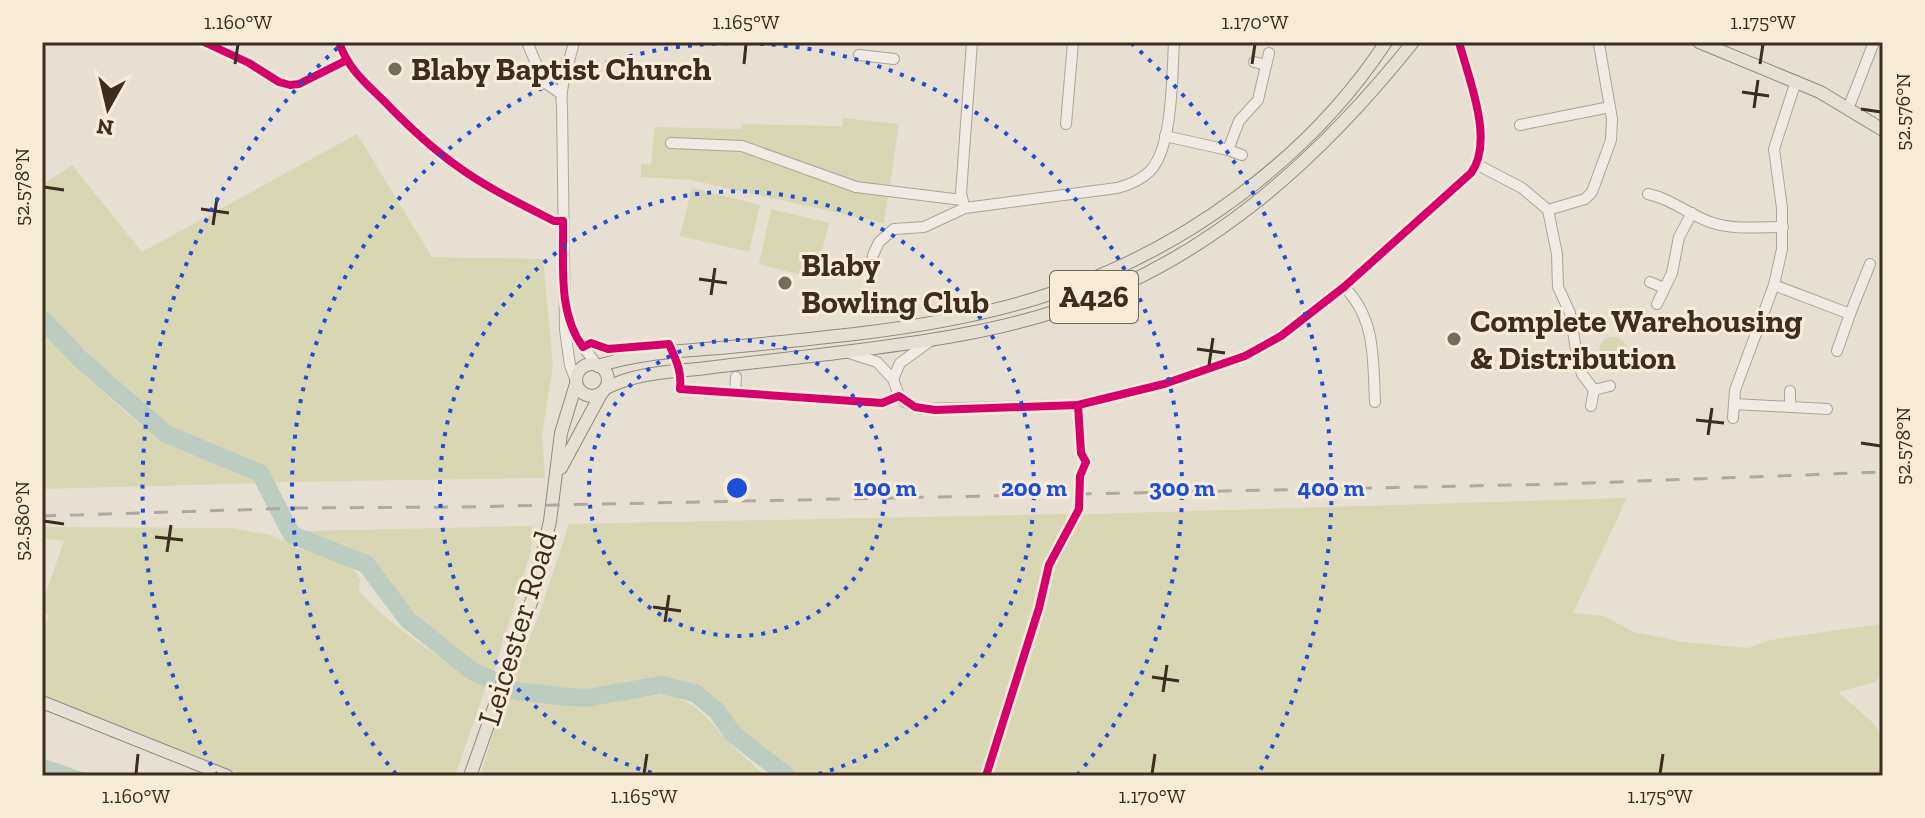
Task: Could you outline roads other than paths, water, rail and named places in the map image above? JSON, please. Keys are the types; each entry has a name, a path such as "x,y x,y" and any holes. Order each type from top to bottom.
{"main road":[{"name":"A426","path":"598,365 672,352 867,332 967,317 1028,301 1092,278 1155,248 1236,198 1317,127 1370,67 1386,42"},
{"name":"A426","path":"603,391 642,375 933,339 1058,310 1128,283 1195,246 1260,201 1310,157 1386,77 1413,42"},
{"path":"1699,42 1796,81 1883,130"},
{"path":"598,365 608,378 603,391 586,395 576,382 582,367 598,365"},
{"name":"Leicester Road","path":"470,776 533,597 550,521 563,423 576,382"},
{"name":"Leicester Road","path":"556,478 603,391"},
{"path":"42,702 227,776"}],"street":[{"path":"204,42 290,85 299,84 345,61"},
{"path":"339,42 345,61 412,129 456,166 554,221 563,221"},
{"path":"527,42 544,82 560,93"},
{"path":"574,42 560,93 565,340 576,382"},
{"path":"876,57 878,42"},
{"path":"964,204 961,193 972,42"},
{"path":"1066,124 1073,42"},
{"path":"671,143 742,146 856,187 964,204 1126,186 1150,172 1160,158 1174,42"},
{"path":"846,352 877,362 893,379 899,396 921,409 1078,405 1164,384 1245,356 1281,336 1344,287 1478,165 1481,147 1477,111 1459,42"},
{"path":"1848,109 1874,42"},
{"path":"1548,210 1585,199 1592,192 1611,140 1610,107 1598,43"},
{"path":"1228,150 1239,121 1258,100 1269,53"},
{"path":"859,55 894,59"},
{"path":"1254,62 1266,65"},
{"path":"1733,418 1735,390 1774,285 1783,227 1774,149 1796,81"},
{"path":"1520,125 1610,107"},
{"path":"1165,136 1242,155"},
{"path":"1478,165 1534,195 1548,210 1557,254 1558,287 1570,313 1582,374 1594,390 1591,406"},
{"path":"1648,194 1669,199 1710,222 1730,227 1783,227"},
{"path":"871,267 879,242 894,229 924,227 964,204"},
{"path":"1657,304 1672,273 1679,237 1692,213"},
{"path":"1837,351 1870,264"},
{"path":"1650,282 1664,288"},
{"path":"1774,285 1850,314"},
{"path":"1344,287 1361,308 1370,329 1375,402"},
{"path":"566,305 574,334 598,365"},
{"path":"893,379 900,363 933,339"},
{"path":"735,392 736,377"},
{"path":"1594,390 1610,386"},
{"path":"680,389 882,403 899,396"},
{"path":"1790,391 1790,407"},
{"path":"1734,404 1827,409"}],"waterway":[{"path":"42,319 79,358 166,434 260,473 292,535 366,564 408,620 472,671 517,691 558,696 586,698 661,685 695,693 716,710 734,735 787,776"}],"railway":[{"path":"42,516 298,508 1560,484 1883,472"}],"place":[{"name":"Blaby Baptist Church","path":"395,69"},
{"name":"Blaby Bowling Club","path":"785,283"},
{"name":"Complete Warehousing & Distribution","path":"1454,339"}]}
